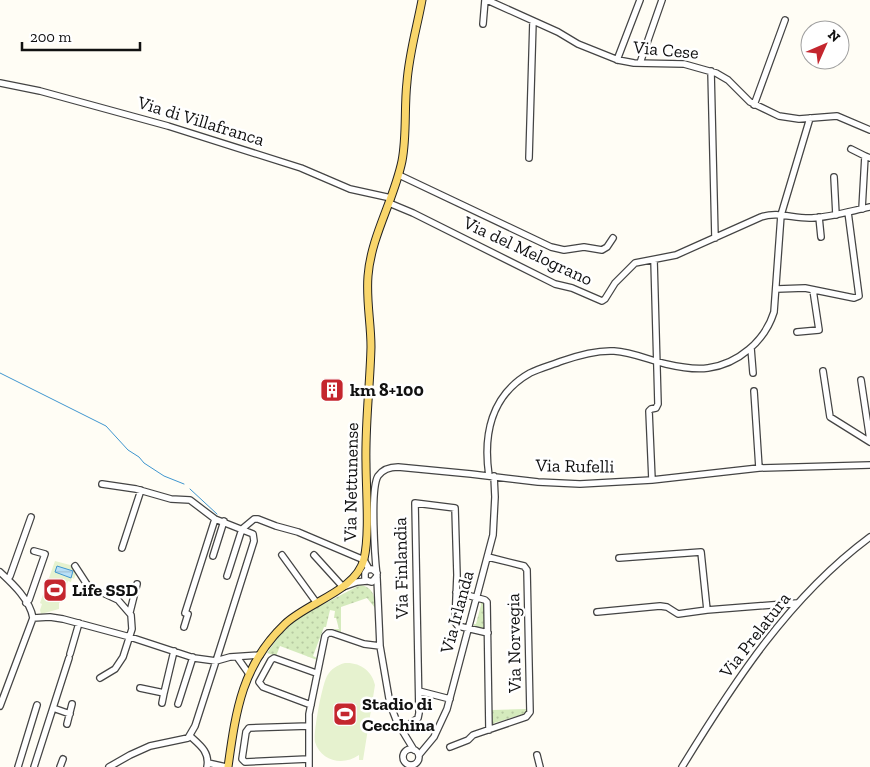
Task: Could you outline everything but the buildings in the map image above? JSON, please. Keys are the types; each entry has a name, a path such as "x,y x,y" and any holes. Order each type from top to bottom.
{"main road":[{"name":"Via Nettunense","path":"227,767 241,692 260,655 286,623 297,614 343,587 364,570 366,542 366,444 371,343 368,276 375,244 399,175 404,146 408,70 422,0"}],"street":[{"path":"483,24 486,0"},
{"name":"Via Cese","path":"486,0 578,44 617,60 640,63 684,64 711,71 725,78 744,98 754,105 784,118 837,116 870,130"},
{"path":"617,60 640,0"},
{"path":"640,63 662,0"},
{"path":"754,105 785,20"},
{"path":"528,158 532,21"},
{"path":"711,71 716,238"},
{"name":"Via di Villafranca","path":"0,83 46,93 168,126 301,168 350,189 390,201"},
{"path":"753,373 751,348 765,331 773,315 777,289 781,215 810,118"},
{"path":"851,149 868,157 862,209"},
{"path":"399,175 557,249 564,250 584,247 603,250 614,238"},
{"path":"834,178 836,214"},
{"name":"Via del Melograno","path":"390,201 555,284 572,288 600,301 605,299 615,283 634,263 676,255 761,217 771,214 803,218 819,217 870,207"},
{"path":"777,289 795,287 854,298 860,295 848,212"},
{"path":"819,217 821,237"},
{"path":"652,480 649,412 658,405 654,260"},
{"path":"797,332 819,330 813,290"},
{"name":"Via Irlanda","path":"412,760 425,748 443,720 488,557 494,526 492,476 487,449 490,422 507,393 524,377 538,369 580,355 601,351 625,352 657,362 689,368 710,368 730,361 751,348"},
{"path":"823,371 830,417 870,441"},
{"path":"861,380 870,441"},
{"path":"754,390 759,468"},
{"name":"Via Rufelli","path":"375,562 374,489 376,480 381,472 388,468 398,467 559,484 652,480 759,468 870,465"},
{"path":"102,484 141,490 167,498 190,500 216,519 253,534 254,541 195,726 190,736 146,748 109,767"},
{"path":"122,548 141,490"},
{"name":"Via Finlandia","path":"411,723 419,716 415,504 455,508 455,622 458,626 469,628"},
{"path":"8,579 31,517"},
{"path":"184,627 188,614 185,613 216,519"},
{"path":"227,576 242,529 254,519 300,533 364,560"},
{"path":"213,556 224,521"},
{"name":"Via Prelatura","path":"682,767 763,644 798,603 834,566 870,537"},
{"path":"26,603 29,600 45,554 34,551"},
{"path":"619,558 701,552 707,610"},
{"path":"282,555 316,602"},
{"path":"314,555 343,587 357,582 372,582 377,575"},
{"name":"Via Norvegia","path":"488,557 523,566 527,570 530,711 526,717 489,730"},
{"path":"364,570 375,562 380,646 391,706 396,720 409,741 412,760 423,767"},
{"path":"75,566 88,586 116,598 130,612"},
{"path":"364,570 374,570 377,575"},
{"path":"364,570 367,581 378,599"},
{"path":"0,572 8,579 26,603 33,618 0,706"},
{"path":"100,678 118,666 123,656 130,637 132,621 130,612 137,584"},
{"path":"450,747 468,740 473,735 489,730 487,602 456,592"},
{"path":"597,612 664,606 678,614 798,603"},
{"path":"33,618 54,617 79,623 208,661 260,655"},
{"path":"34,767 79,623"},
{"path":"469,628 488,633"},
{"path":"309,767 311,705 316,673 325,637 328,633 333,633 364,644 380,646"},
{"path":"220,646 226,658"},
{"path":"162,703 174,651"},
{"path":"178,704 192,657"},
{"path":"237,657 248,661 252,669"},
{"path":"237,657 252,669"},
{"path":"311,705 263,687 259,682 274,658 316,673"},
{"path":"140,688 164,693"},
{"path":"419,691 450,699"},
{"path":"67,724 72,704"},
{"path":"18,767 37,706"},
{"path":"53,708 70,714"},
{"path":"308,759 245,762 242,759 246,732 249,728 309,726"},
{"path":"190,736 204,750 208,765 227,767"},
{"path":"537,755 540,767"},
{"path":"60,767 63,759"}],"green space":[{"name":"Life SSD","path":"55,561 74,566 77,571 74,579 72,578 71,582 68,581 61,596 63,600 59,603 59,609 41,614 42,604 40,603"},
{"path":"360,585 368,588 372,593 375,608 367,598 341,607 341,632 335,630 339,629 336,618 334,618 335,611 330,610 326,627 324,627 313,656 317,660 280,646 276,656 267,653 279,636 299,617"},
{"path":"480,600 485,603 484,630 473,628 474,624 476,624 481,605"},
{"name":"Stadio di Cecchina","path":"345,663 356,664 364,668 371,676 375,685 363,760 359,760 359,755 340,761 328,758 322,754 315,742 320,698 325,681 332,669"},
{"path":"527,709 527,713 494,723 494,725 492,723 492,710"}],"water":[{"path":"57,566 73,571 71,578 55,572"}],"waterway":[{"path":"0,373 106,426 128,450 139,457 144,463 164,476 184,484"},
{"path":"190,489 217,514"}],"place":[{"name":"km 8+100","path":"332,390"},
{"name":"Life SSD","path":"55,590"},
{"name":"Stadio di Cecchina","path":"345,714"}]}
